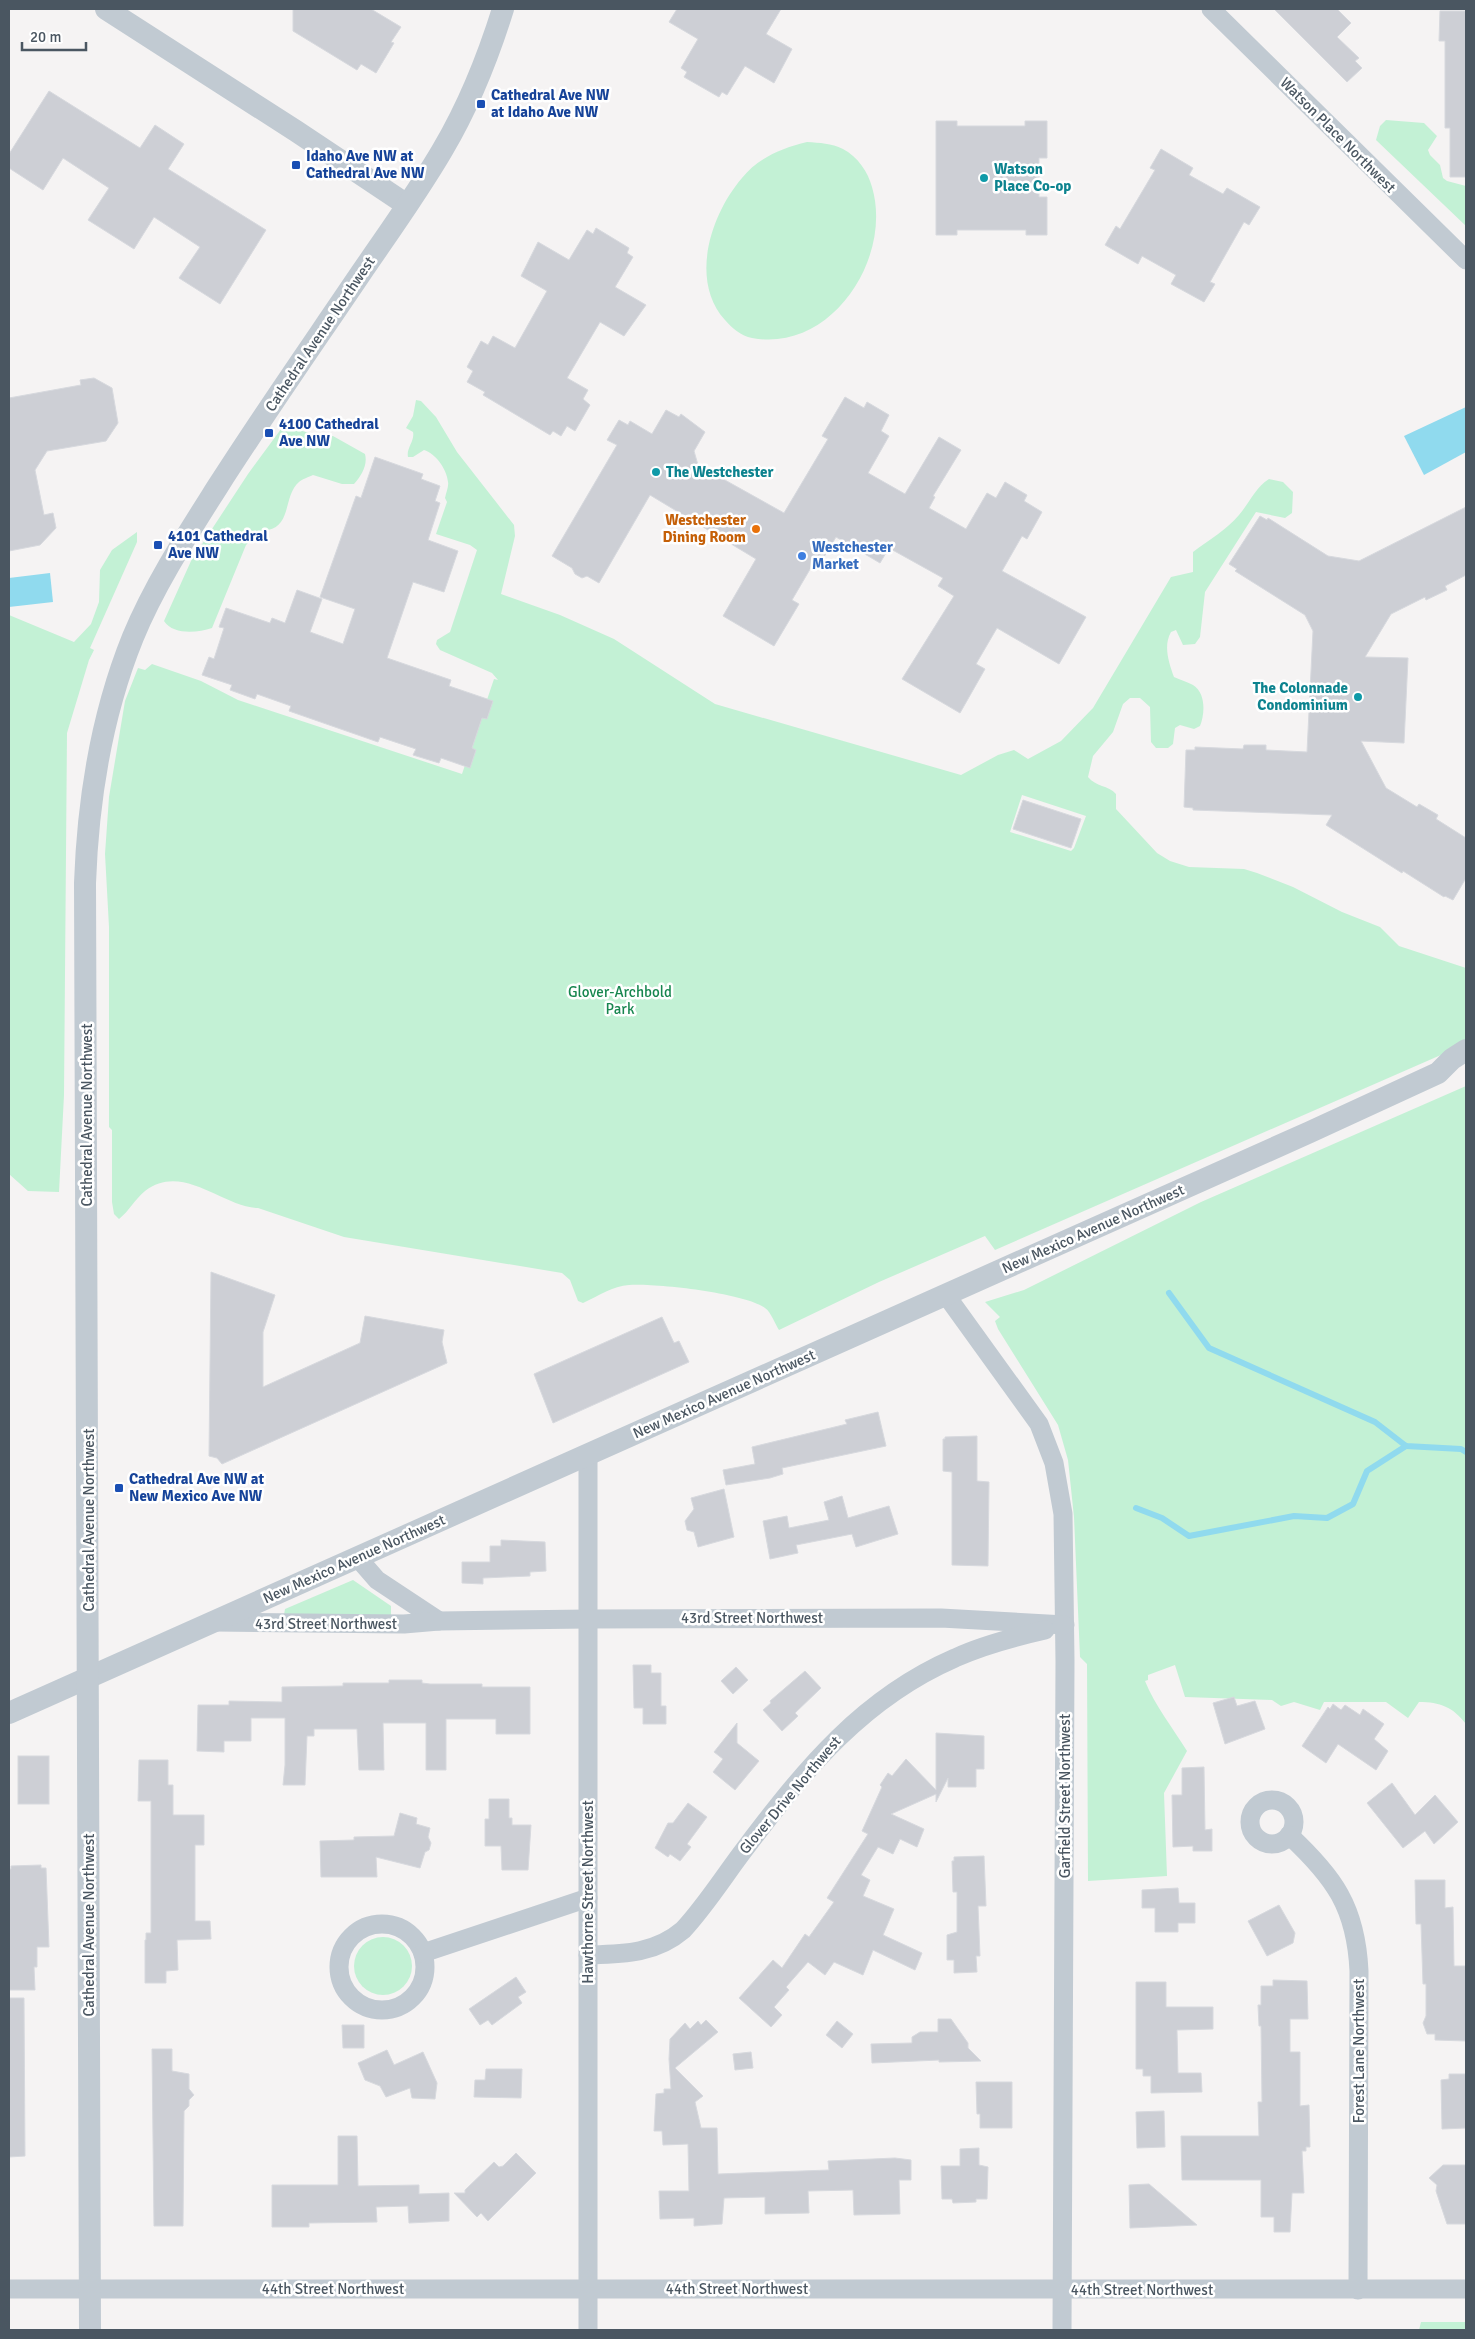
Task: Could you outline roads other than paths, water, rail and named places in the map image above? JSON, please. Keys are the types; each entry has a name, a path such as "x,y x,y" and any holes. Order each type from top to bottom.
{"street":[{"path":"106,9 296,130 407,205"},
{"name":"Cathedral Avenue Northwest","path":"90,2330 86,883 89,811 101,742 118,680 132,639 167,568 246,442 443,150 482,69 504,9"},
{"name":"Watson Place Northwest","path":"1211,9 1466,260"},
{"name":"New Mexico Avenue Northwest","path":"9,1713 946,1295 1438,1073 1452,1059 1466,1050"},
{"name":"New Mexico Avenue Northwest","path":"1438,1073 1457,1073 1466,1068"},
{"name":"Garfield Street Northwest","path":"946,1295 1026,1406 1048,1444 1060,1488 1063,1514 1065,1625 1062,2330"},
{"name":"Hawthorne Street Northwest","path":"588,1455 588,2330"},
{"name":"43rd Street Northwest","path":"357,1557 377,1580 439,1621"},
{"name":"43rd Street Northwest","path":"213,1622 404,1624 439,1621 588,1619 941,1618 1065,1625"},
{"name":"Glover Drive Northwest","path":"588,1955 642,1952 668,1942 683,1930 765,1822 818,1757 852,1724 890,1694 910,1681 968,1652 1008,1639 1065,1625"},
{"name":"Forest Lane Northwest","path":"1289,1835 1316,1861 1338,1889 1350,1915 1357,1943 1359,1971 1358,2290"},
{"path":"423,1953 588,1898"},
{"path":"377,1923 392,1924 416,1940 423,1953 426,1966 423,1980 417,1992 407,2002 395,2008 381,2010 368,2008 356,2001 346,1991 340,1978 339,1963 342,1948 351,1936 363,1927 377,1923"},
{"name":"44th Street Northwest","path":"9,2289 1466,2289"}],"water":[{"path":"1466,407 1466,452 1424,475 1404,436"},
{"path":"50,573 53,602 9,607 9,578"}],"waterway":[{"path":"1169,1293 1209,1348 1375,1422 1406,1446 1461,1449 1466,1452"},
{"path":"1136,1508 1162,1518 1189,1536 1294,1516 1327,1518 1353,1504 1367,1471 1406,1446"}],"place":[{"name":"Cathedral Ave NW at Idaho Ave NW","path":"481,104"},
{"name":"Idaho Ave NW at Cathedral Ave NW","path":"296,165"},
{"name":"Watson Place Co-op","path":"984,178"},
{"name":"4100 Cathedral Ave NW","path":"269,433"},
{"name":"The Westchester","path":"656,472"},
{"name":"Westchester Dining Room","path":"756,529"},
{"name":"4101 Cathedral Ave NW","path":"158,545"},
{"name":"Westchester Market","path":"802,556"},
{"name":"The Colonnade Condominium","path":"1358,697"},
{"name":"Cathedral Ave NW at New Mexico Ave NW","path":"119,1488"}],"park label":[{"name":"Glover-Archbold Park","path":"620,1000"}]}
